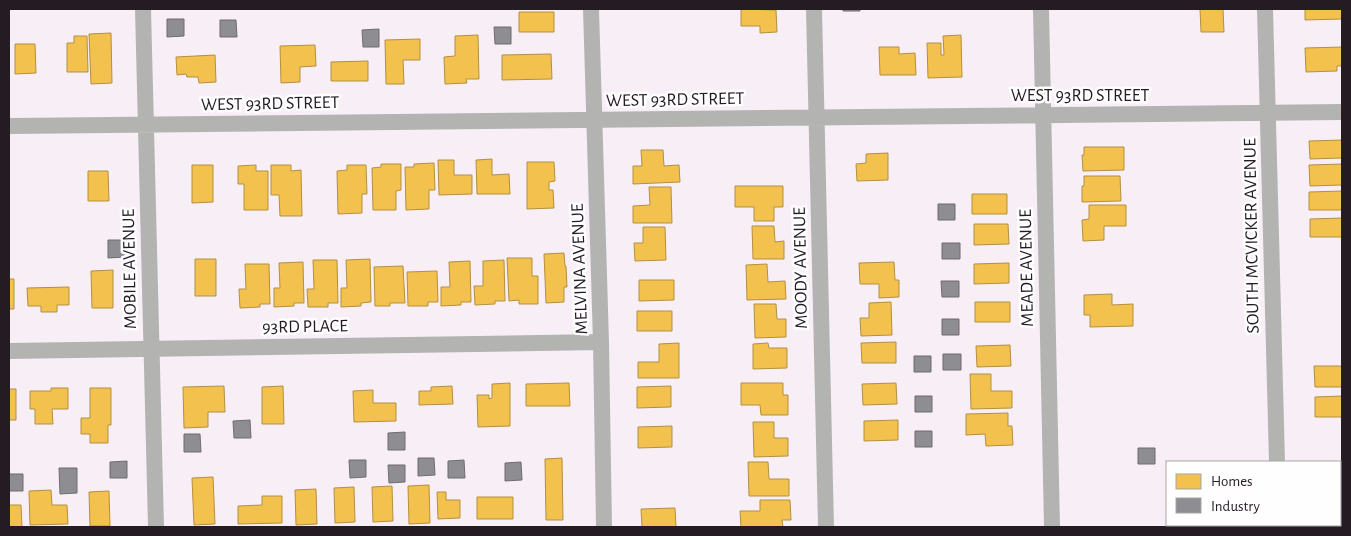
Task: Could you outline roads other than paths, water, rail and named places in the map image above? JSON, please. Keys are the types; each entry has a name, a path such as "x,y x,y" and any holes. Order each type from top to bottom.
{"street":[{"name":"MOBILE AVENUE","path":"143,9 156,527"},
{"name":"MELVINA AVENUE","path":"591,9 602,342 604,527"},
{"name":"MOODY AVENUE","path":"814,9 826,527"},
{"name":"MEADE AVENUE","path":"1041,9 1052,527"},
{"name":"SOUTH MCVICKER AVENUE","path":"1265,9 1277,461"},
{"name":"WEST 93RD STREET","path":"9,126 1342,112"},
{"name":"93RD PLACE","path":"9,351 602,342"}]}
